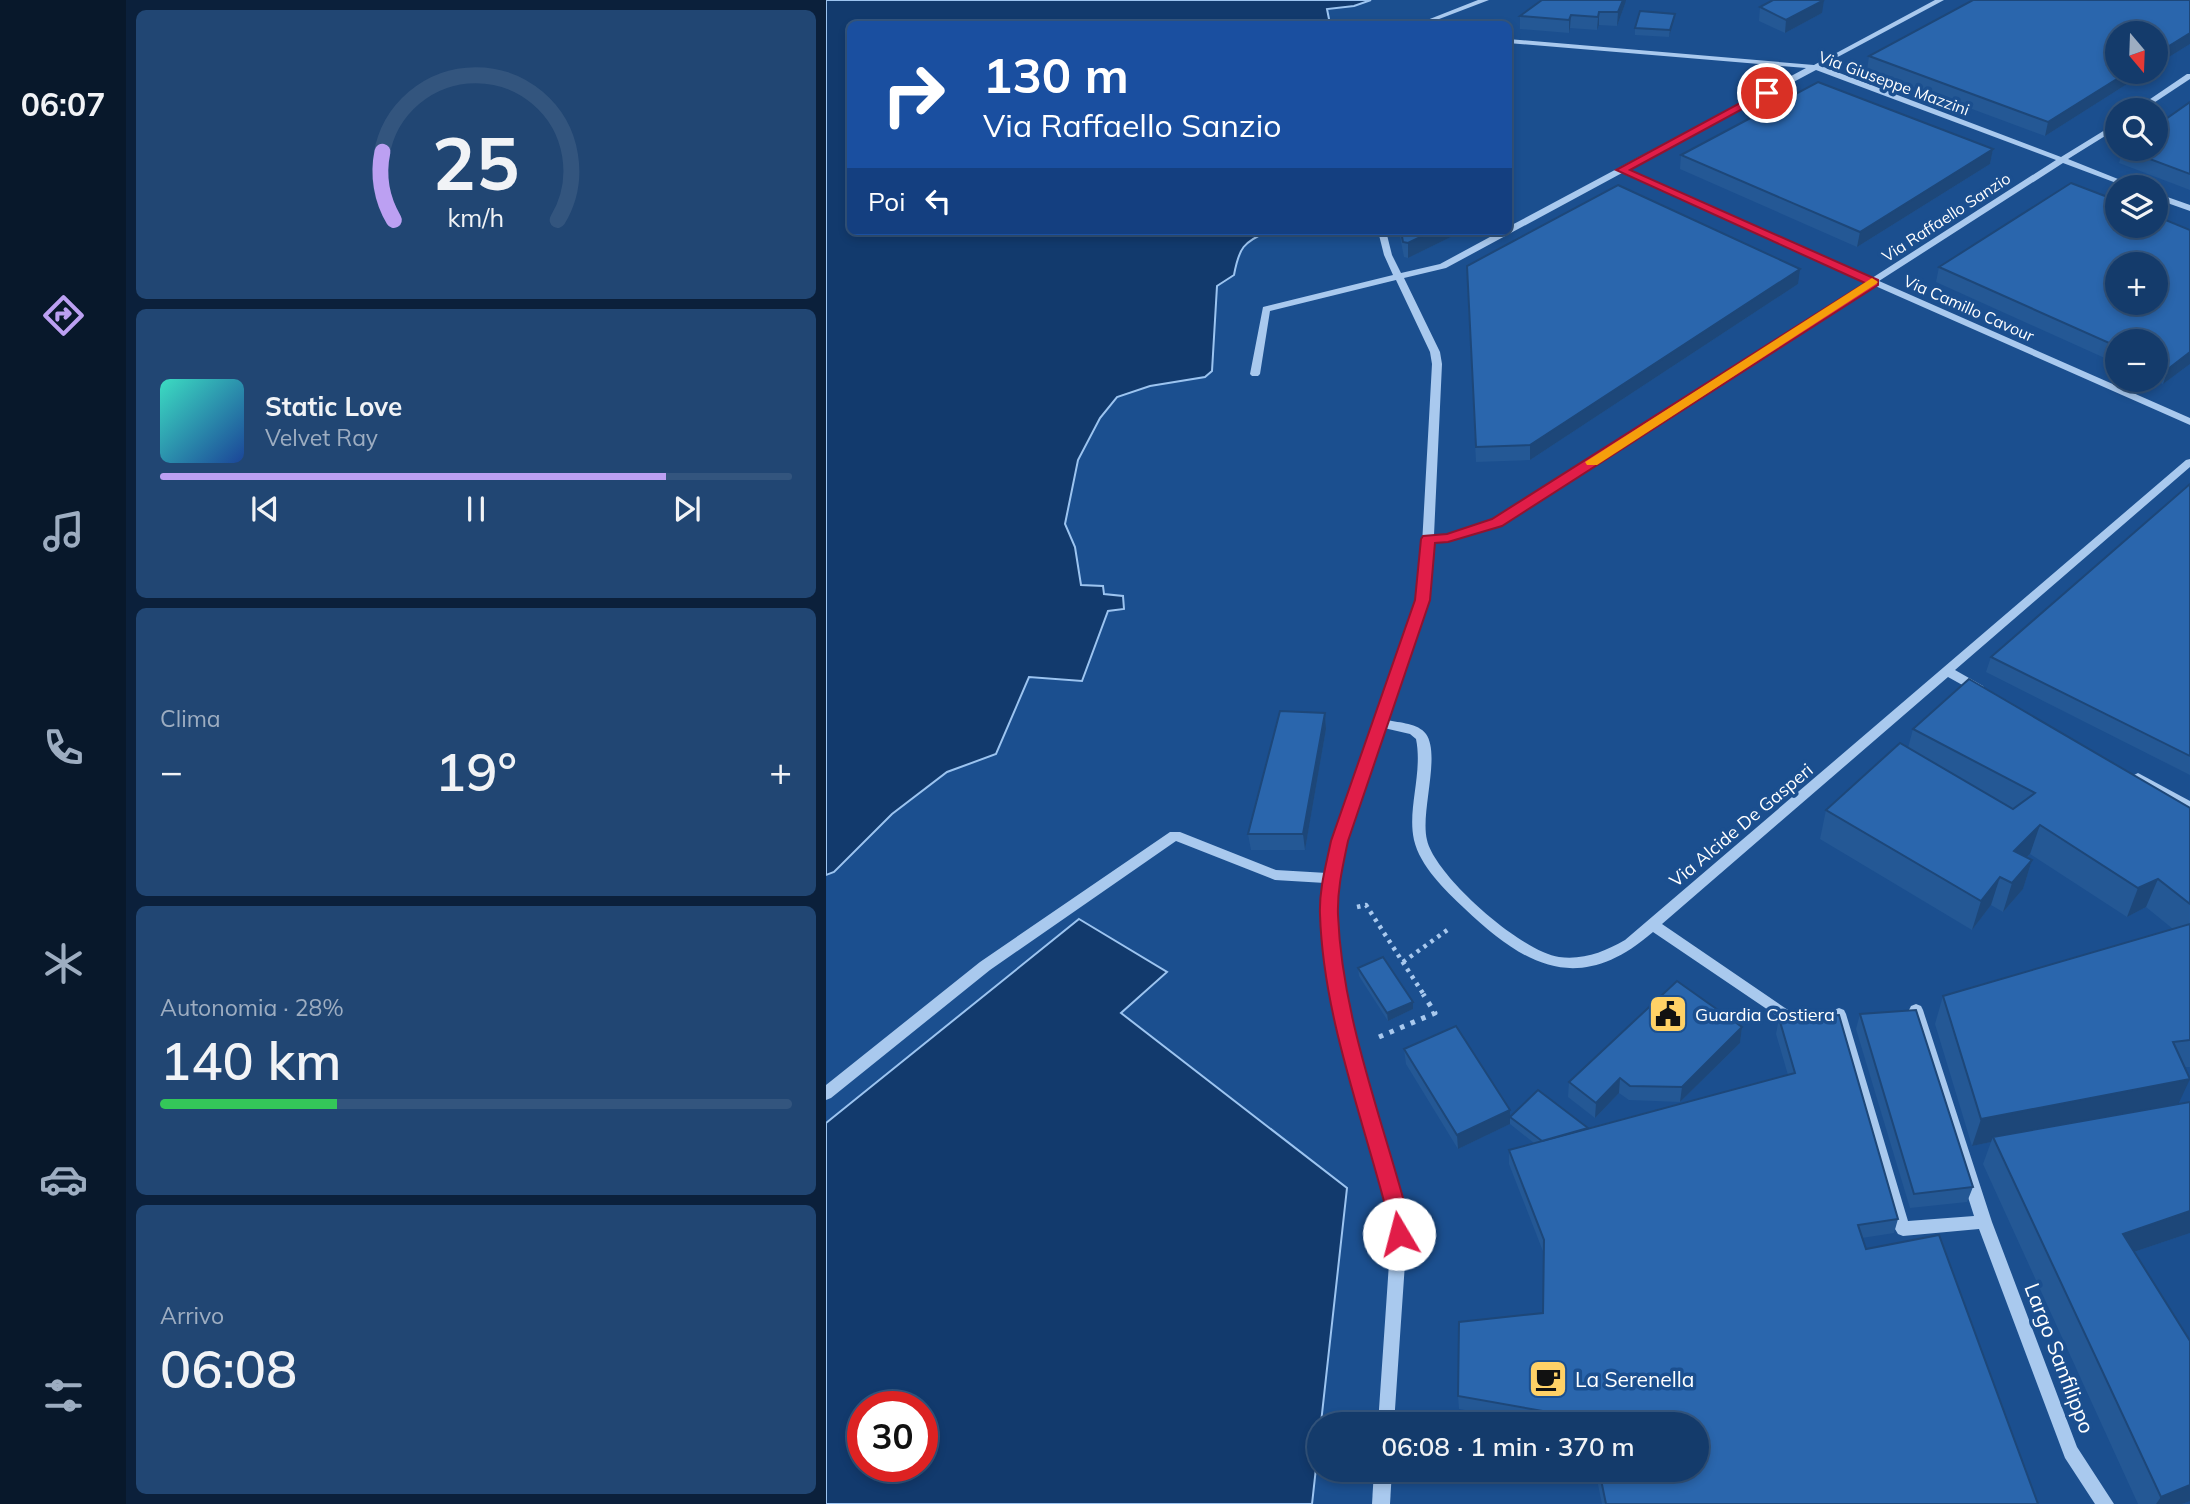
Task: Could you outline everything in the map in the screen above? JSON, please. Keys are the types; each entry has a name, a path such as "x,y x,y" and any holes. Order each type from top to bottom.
{"street":[{"path":"1428,21 1485,0"},
{"path":"1512,229 1940,0"},
{"name":"Via Giuseppe Mazzini","path":"1512,41 1816,67 2105,176"},
{"path":"2156,98 2190,76"},
{"name":"Via Raffaello Sanzio","path":"1428,539 1448,538 1497,523 2105,132"},
{"name":"Via Camillo Cavour","path":"1621,170 2190,422"},
{"path":"2168,200 2190,208"},
{"path":"1383,235 1388,255 1435,352 1437,364 1428,539 1422,600 1340,841 1332,878 1329,913 1336,991 1395,1205 1399,1234 1387,1412"},
{"path":"1255,374 1266,309 1399,279 1443,266 1501,235"},
{"name":"Via Alcide De Gasperi","path":"1380,723 1414,730 1422,737 1420,840 1435,870 1475,910 1522,948 1542,958 1565,963 1590,962 1612,955 1630,944 1949,672 2190,462"},
{"path":"1949,672 1985,692"},
{"path":"2130,773 2190,807"},
{"path":"826,1094 985,966 1175,835 1275,876 1332,878"},
{"path":"1651,924 1786,1016"},
{"name":"Largo Sanfilippo","path":"1916,1010 1984,1222 2071,1452 2105,1504"},
{"path":"1839,1014 1903,1229 1984,1222"},
{"path":"1381,1504 1382,1482"}],"path":[{"path":"1350,1045 1391,1034 1435,1013 1366,905"},
{"path":"1403,962 1475,910"}],"water":[{"path":"826,0 1371,0 1354,6 1327,9 1329,21 847,21 847,235 1261,235 1240,252 1234,275 1217,286 1212,371 1205,377 1150,386 1117,397 1100,418 1078,460 1065,524 1075,547 1081,585 1103,586 1104,594 1123,596 1124,609 1108,611 1082,681 1029,677 996,754 947,772 892,814 834,872 826,875"},
{"path":"1079,919 1167,972 1121,1013 1347,1188 1322,1412 1307,1412 1307,1482 1314,1482 1312,1504 826,1504 826,1123"}],"building":[{"path":"1542,0 1623,0 1618,12 1599,12 1598,17 1571,15 1569,20 1520,16"},
{"path":"1773,0 1824,0 1786,20 1760,7"},
{"path":"1973,0 2190,0 2190,33 2168,47 2168,21 2105,21 2105,84 2109,84 2048,122 1869,56"},
{"path":"1640,11 1675,14 1670,30 1635,28"},
{"path":"1818,82 1993,149 1860,232 1681,155"},
{"path":"2190,102 2190,174 2155,161 2168,161 2168,118"},
{"path":"2071,183 2105,196 2105,238 2168,238 2168,221 2190,230 2190,352 2168,369 2168,329 2105,329 2105,341 1939,267"},
{"path":"1618,185 1800,269 1530,445 1476,447 1467,266"},
{"path":"1402,235 1425,235 1408,243 1403,242"},
{"path":"2190,484 2190,756 1991,657"},
{"path":"1969,679 2190,808 2190,904 2158,879 2138,888 2040,825 2014,851 2032,860 2012,883 2000,877 1981,901 1826,810 1900,743 2013,809 2035,793 1913,729"},
{"path":"1280,711 1325,713 1303,834 1248,834"},
{"path":"2190,924 2190,1040 2173,1042 2190,1079 1981,1119 1943,996"},
{"path":"1383,957 1413,1002 1387,1013 1358,968"},
{"path":"1677,981 1742,1027 1682,1087 1630,1086 1620,1078 1596,1103 1569,1082"},
{"path":"1916,1010 1973,1187 1914,1194 1860,1014"},
{"path":"1839,1015 1898,1219 1858,1225 1866,1249 1939,1235 2038,1504 1606,1504 1601,1482 1709,1482 1709,1412 1548,1412 1458,1396 1459,1322 1543,1313 1544,1240 1509,1150 1795,1073 1779,1018"},
{"path":"1456,1026 1510,1110 1457,1135 1404,1049"},
{"path":"1538,1090 1588,1128 1542,1141 1510,1117"},
{"path":"2190,1102 2190,1211 2123,1234 2190,1341 2190,1485 2161,1497 1993,1137"}],"slow traffic":[{"path":"1592,462 1872,282"}],"place":[{"name":"Guardia Costiera","path":"1668,1014"},
{"name":"La Serenella","path":"1548,1379"}],"route":[{"path":"1399,1234 1395,1205 1336,991 1329,913 1332,878 1340,841 1422,600 1426,581 1428,539 1448,538 1497,523 1874,282 1621,170 1767,93"}]}
